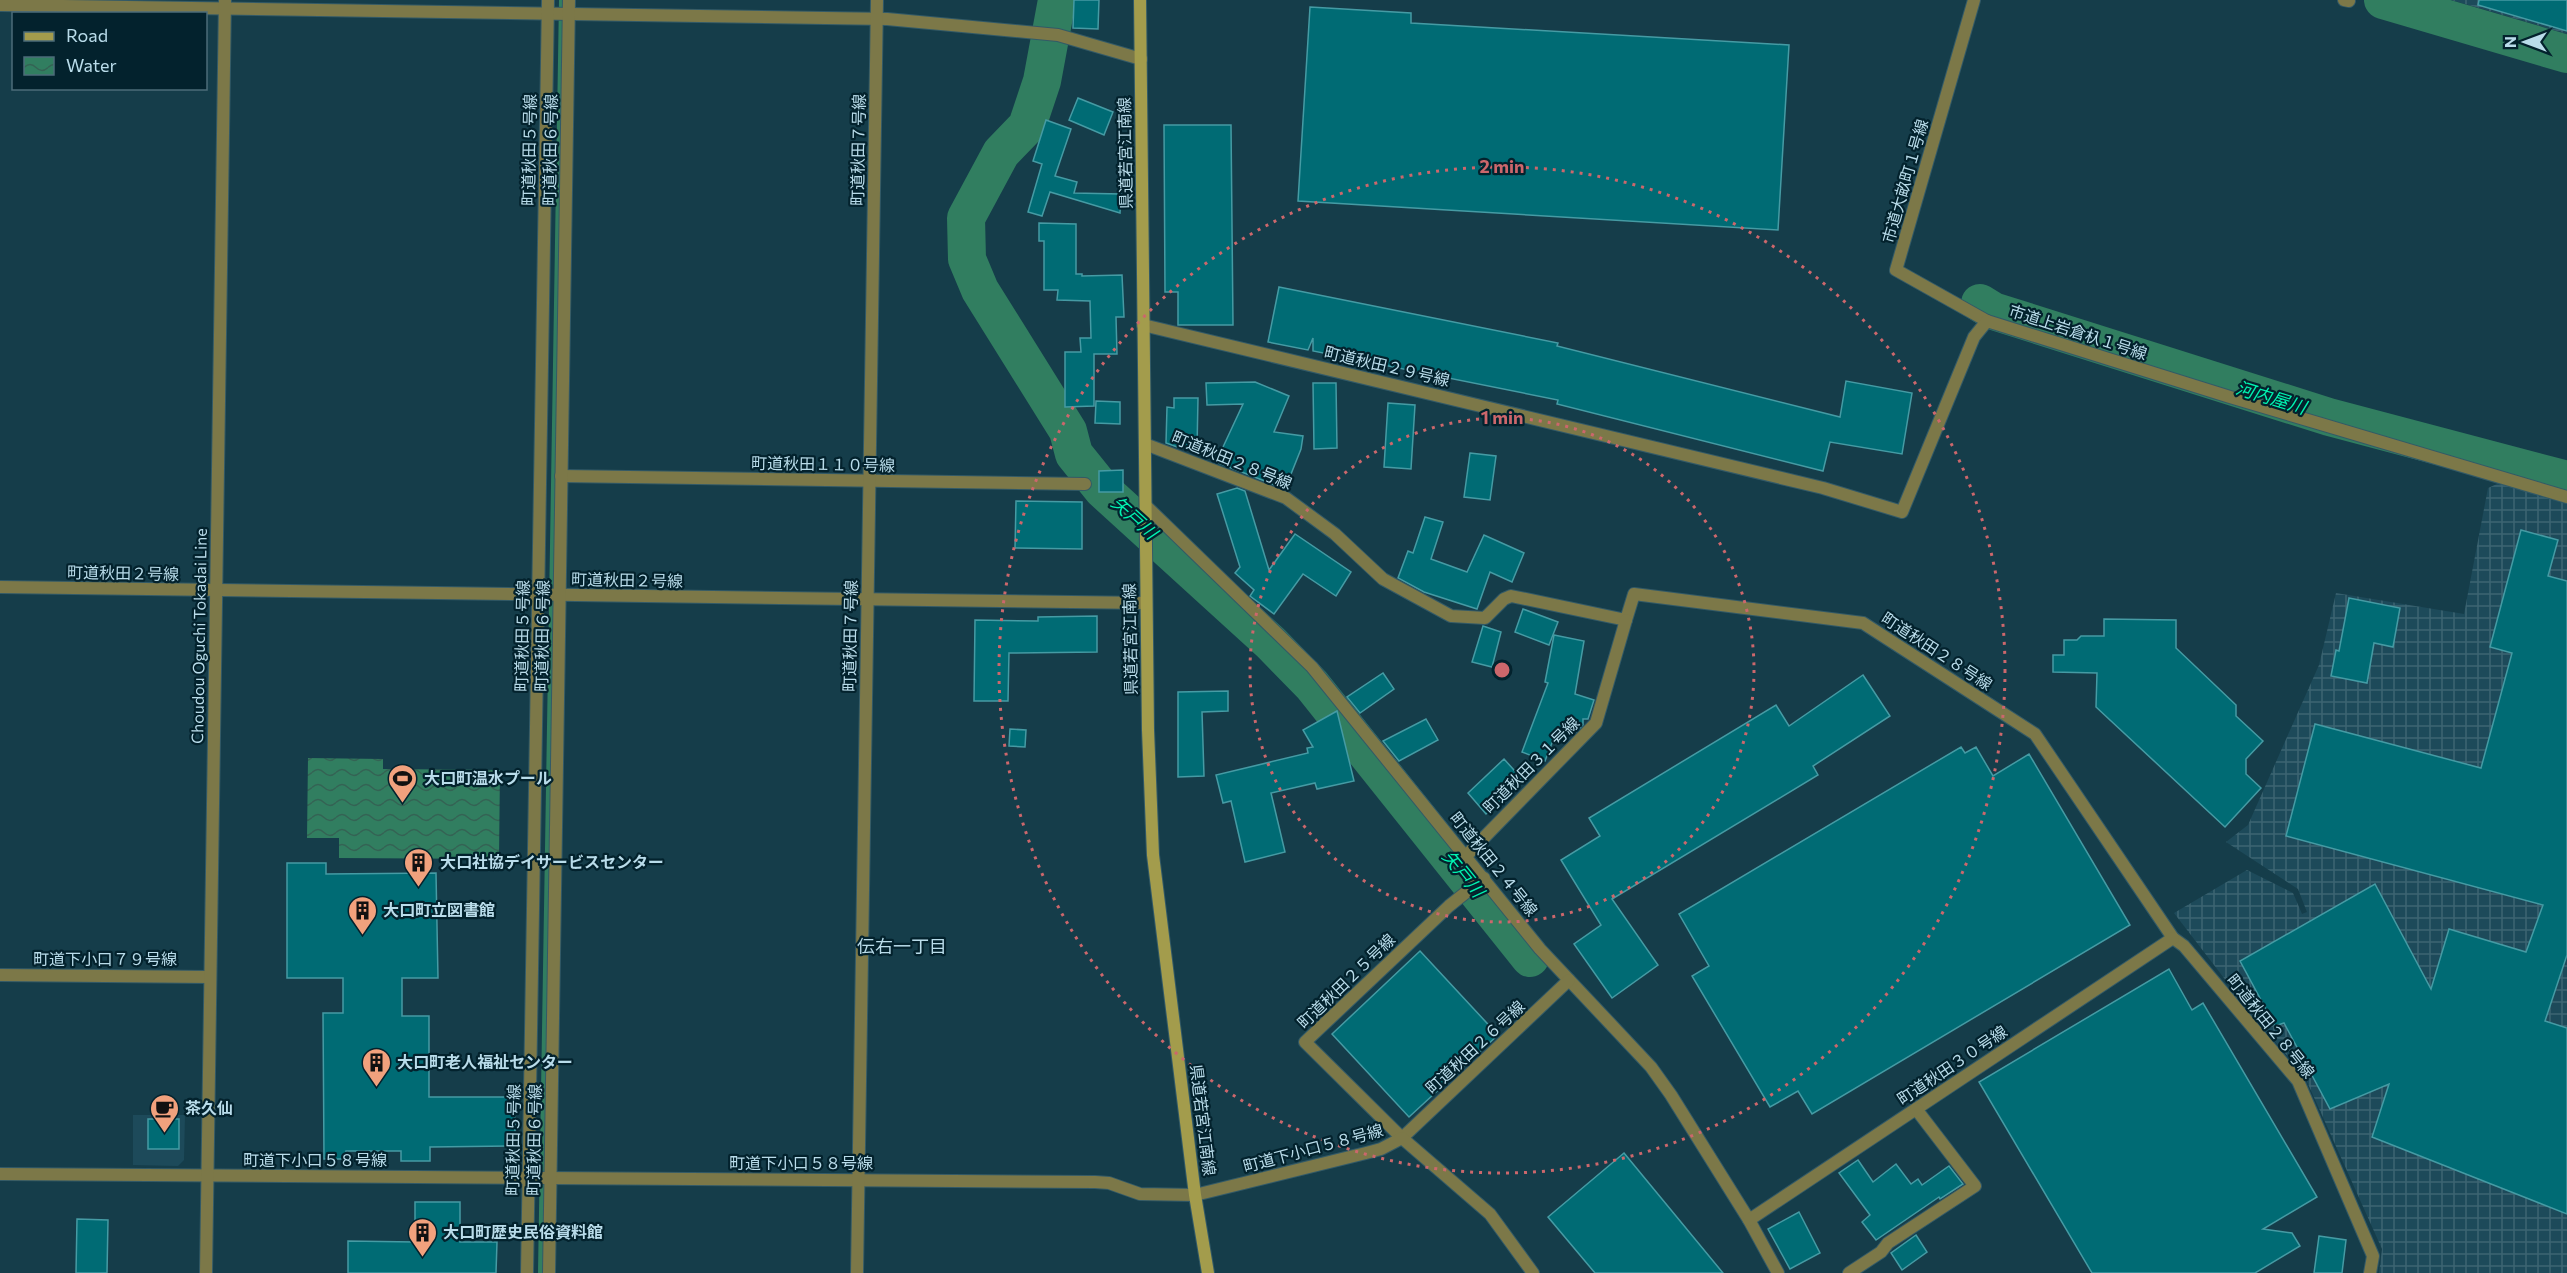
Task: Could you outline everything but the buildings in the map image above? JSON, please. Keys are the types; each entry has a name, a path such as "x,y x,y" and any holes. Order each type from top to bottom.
{"main road":[{"name":"県道若宮江南線","path":"1140,0 1146,602 1153,855 1208,1273"}],"street":[{"name":"町道秋田５号線","path":"527,1273 548,0"},
{"name":"町道秋田６号線","path":"552,1272 550,1177 569,0"},
{"name":"町道秋田７号線","path":"857,1273 877,0"},
{"name":"市道大畝町１号線","path":"1974,0 1896,270 1978,317"},
{"path":"0,5 225,4 548,14 877,19 1058,35 1141,59"},
{"name":"Choudou Oguchi Tokadai Line","path":"206,1273 225,4"},
{"name":"市道上岩倉杁１号線","path":"1623,439 1823,488 1902,512 1974,337 1978,317 2230,397 2567,497"},
{"name":"町道秋田２９号線","path":"1143,325 1623,439"},
{"name":"町道秋田２８号線","path":"1145,444 1286,498 1335,534 1383,579 1450,616 1485,618 1510,596 1626,620 1634,594 1863,623 2035,734 2174,938 2184,946 2298,1081 2373,1256 2370,1273"},
{"name":"町道秋田１１０号線","path":"561,476 1085,484"},
{"name":"町道秋田２４号線","path":"1146,507 1312,666 1540,949 1651,1067 1749,1220 1778,1273"},
{"name":"町道秋田２号線","path":"0,587 1146,602"},
{"name":"町道秋田３１号線","path":"1466,855 1596,723 1626,620"},
{"name":"町道秋田２５号線","path":"1402,1138 1305,1042 1449,906 1484,878"},
{"name":"町道秋田３０号線","path":"1749,1220 2174,938"},
{"name":"町道下小口７９号線","path":"0,975 210,977"},
{"name":"町道秋田２６号線","path":"1402,1138 1569,980"},
{"path":"1849,1273 1881,1252 1888,1243 1975,1186 1916,1109"},
{"name":"町道下小口５８号線","path":"0,1174 1095,1182 1140,1194 1196,1195 1374,1151 1402,1138 1490,1214 1533,1273"}],"shaded area":[{"path":"2451,0 2567,0 2567,34 2479,8"},
{"path":"2499,483 2567,504 2567,1273 2379,1273 2382,1249 2304,1075 2257,1021 2174,913 2247,870 2293,893 2302,914 2307,912 2298,889 2226,842 2248,825 2319,665 2336,593 2464,614 2488,488"},
{"path":"133,1115 185,1115 184,1160 178,1166 133,1165"}],"water":[{"name":"大口町温水プール","path":"308,758 383,759 383,769 500,770 499,859 339,858 339,838 307,838"}],"waterway":[{"path":"541,1273 562,0"},
{"name":"矢戸川","path":"1057,0 1042,81 1027,126 1001,153 966,218 967,259 980,290 1068,431 1074,454 1103,490 1271,643 1312,685 1530,958"},
{"path":"2383,0 2567,54"},
{"name":"河内屋川","path":"1980,303 1993,311 2329,417 2567,480"}],"place":[{"name":"大口町温水プール","path":"403,804"},
{"name":"大口社協デイサービスセンター","path":"419,888"},
{"name":"大口町立図書館","path":"362,936"},
{"name":"大口町老人福祉センター","path":"376,1088"},
{"name":"茶久仙","path":"164,1134"},
{"name":"大口町歴史民俗資料館","path":"422,1258"}],"district":[{"name":"伝右一丁目","path":"902,947"}]}
